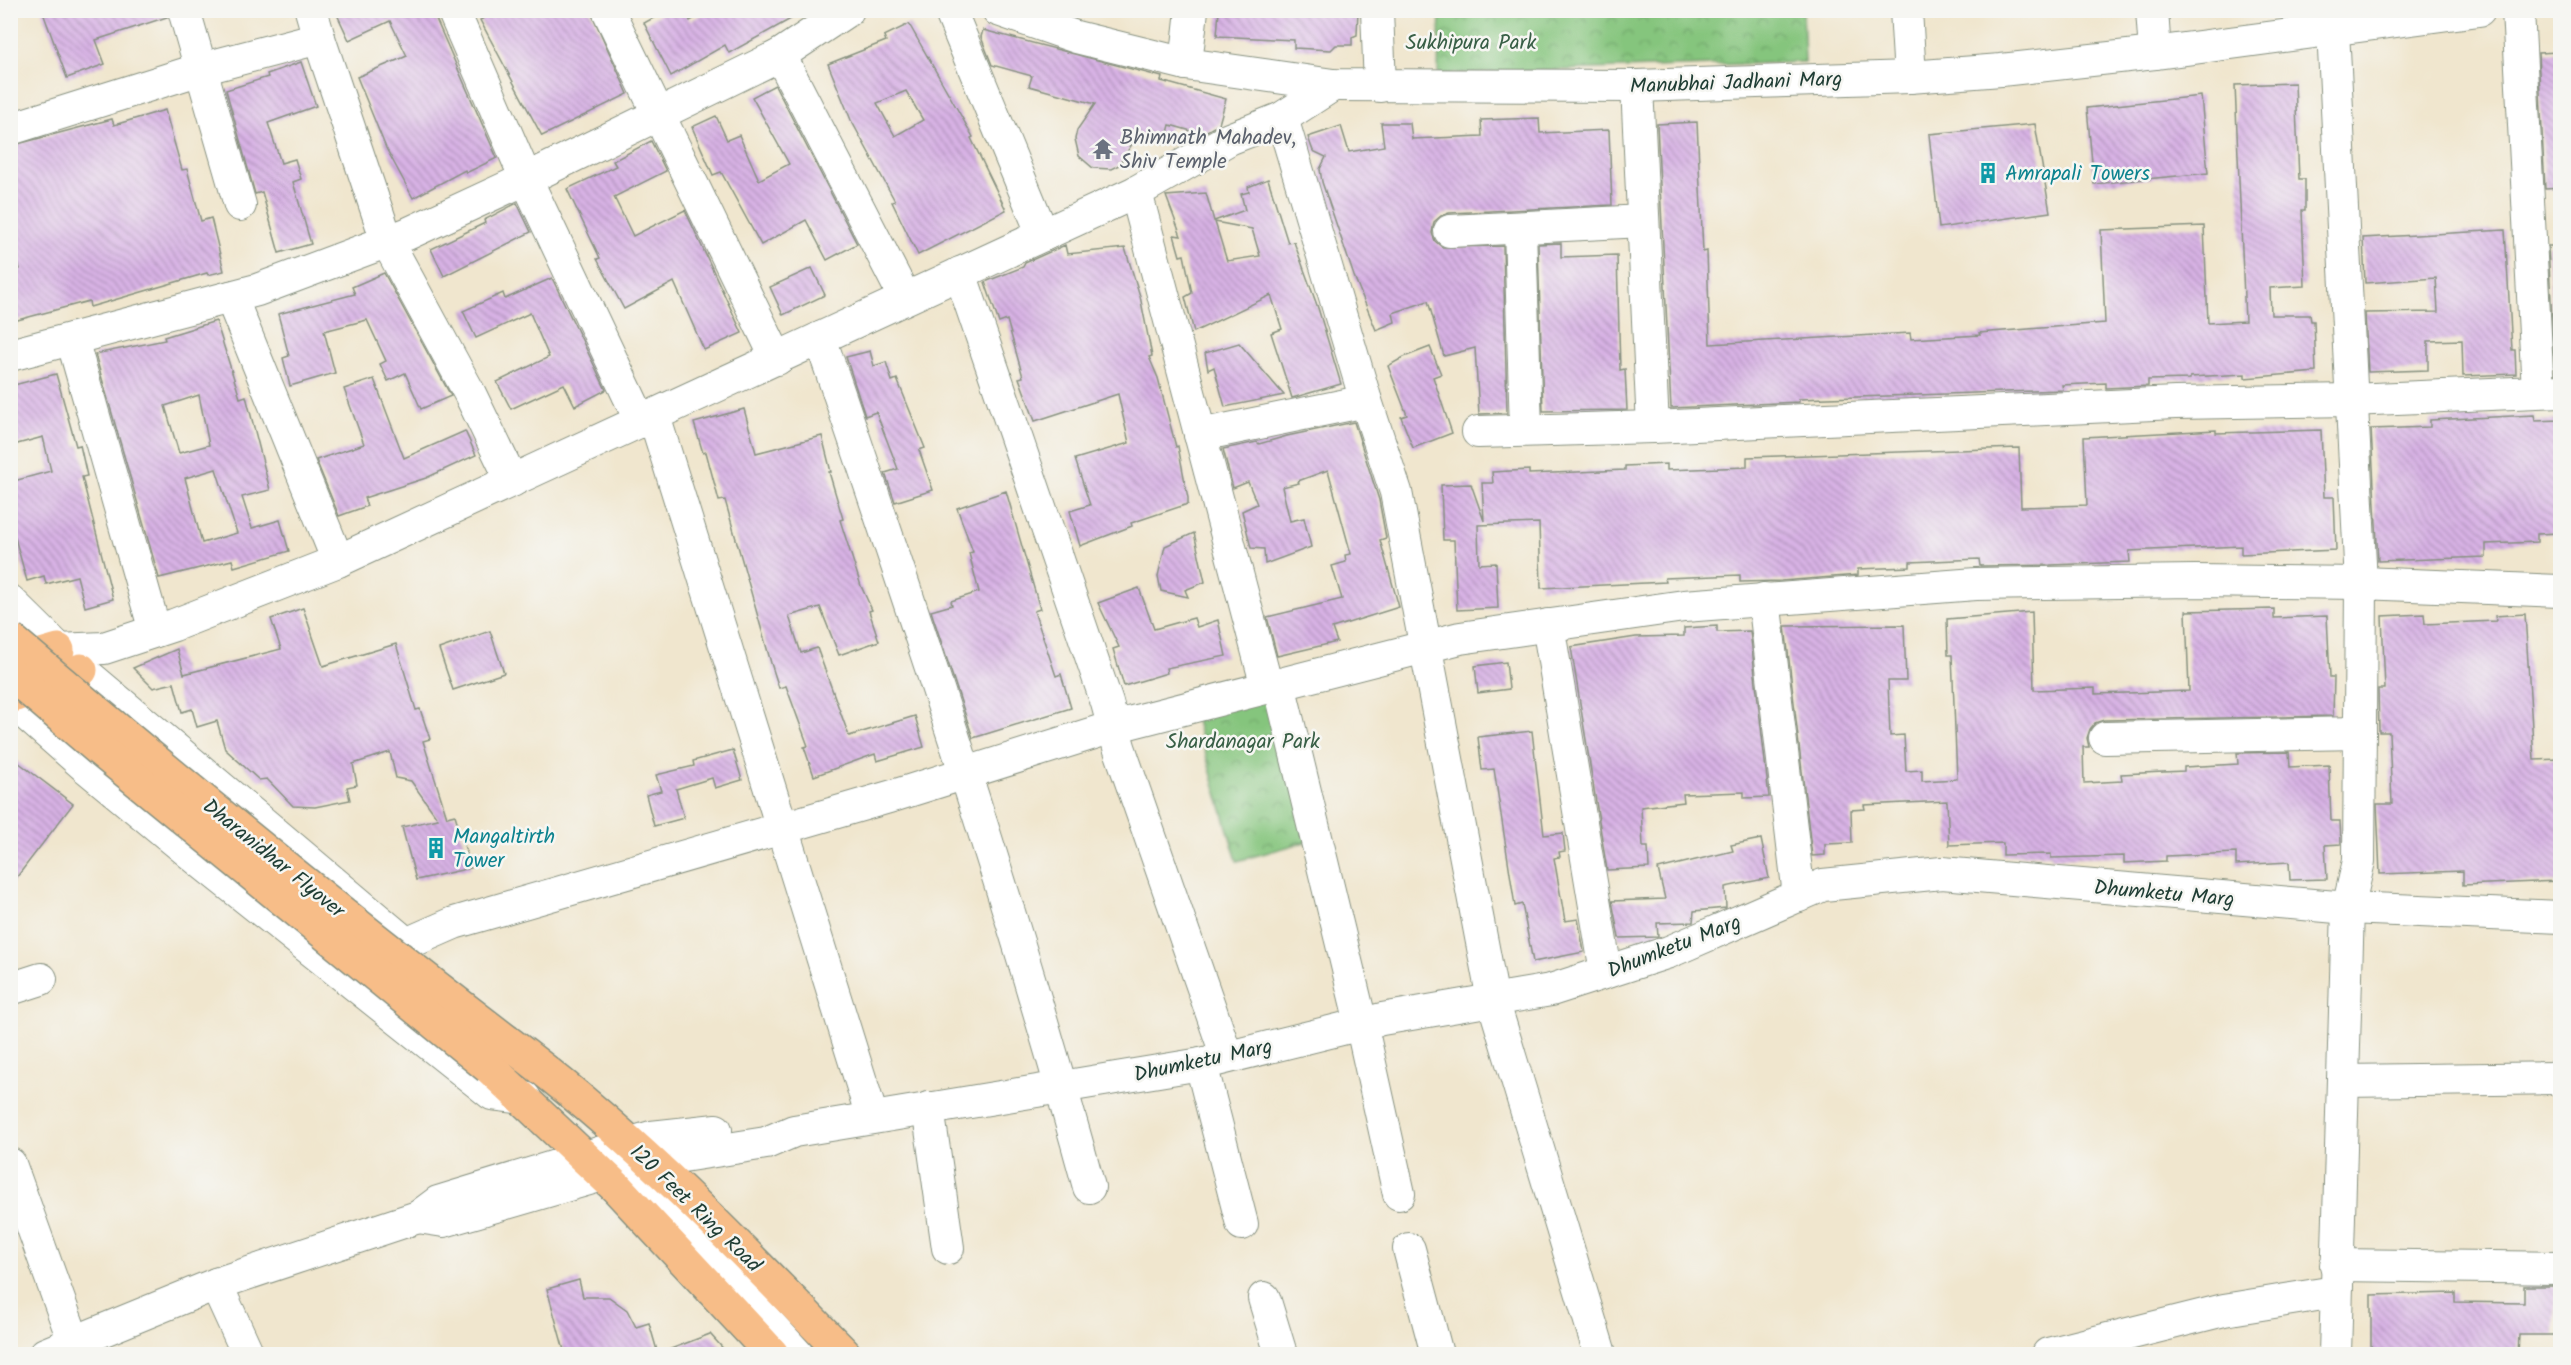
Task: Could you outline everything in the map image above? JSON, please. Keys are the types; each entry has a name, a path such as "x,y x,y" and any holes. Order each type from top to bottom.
{"main road":[{"name":"Dharanidhar Flyover","path":"10,639 366,934 498,1054 525,1098"},
{"path":"10,664 70,660"},
{"path":"10,698 70,660"},
{"name":"Dharanidhar Flyover","path":"10,673 99,749 498,1054 543,1068"},
{"name":"120 Feet Ring Road","path":"543,1068 614,1160 670,1243 771,1354"},
{"name":"120 Feet Ring Road","path":"525,1098 614,1160 844,1354"}],"street":[{"path":"184,10 240,205"},
{"path":"453,10 526,179 648,419 783,827 872,1117"},
{"path":"608,10 656,114 777,359"},
{"path":"10,355 231,297 387,241 526,179 656,114 780,56 848,10"},
{"path":"950,10 1043,235"},
{"name":"Manubhai Jadhani Marg","path":"998,10 1076,37 1186,64 1333,84 1380,86 1637,86 1910,76 2156,53 2333,30 2366,17 2479,10"},
{"path":"1186,64 1192,10"},
{"path":"1377,10 1380,86"},
{"path":"1906,10 1910,76"},
{"path":"2152,10 2156,53"},
{"path":"1478,432 1653,427 2151,404 2350,400 2549,391 2518,10"},
{"path":"10,129 201,69 315,24 387,241 470,394 512,481"},
{"path":"2333,30 2361,583 2359,861 2348,908 2335,1279 2335,1354"},
{"path":"780,56 905,298"},
{"path":"70,660 155,631 338,561 1136,192 1229,139 1282,118 1333,84"},
{"path":"1637,86 1653,427"},
{"path":"1282,118 1366,401 1396,492 1493,1000 1600,1354"},
{"path":"1136,192 1200,435 1273,686 1361,1023 1399,1194"},
{"path":"1450,231 1643,221"},
{"path":"1520,228 1526,430"},
{"path":"960,273 1107,703 1214,1061 1242,1224"},
{"path":"231,297 338,561"},
{"path":"820,338 965,774 1062,1088 1089,1187"},
{"path":"72,339 155,631"},
{"path":"1200,435 1366,401"},
{"path":"406,944 454,923 965,774 1113,727 1460,638 1684,606 1976,584 2195,581 2361,583 2560,591"},
{"path":"1764,599 1799,896"},
{"path":"10,601 70,660 406,944 525,1035 543,1068"},
{"path":"1548,625 1606,972"},
{"path":"10,698 87,768 202,863 492,1094 525,1098"},
{"path":"2105,738 2360,733"},
{"name":"Dhumketu Marg","path":"216,1284 418,1217 444,1221 614,1160 651,1137 760,1126 794,1131 1062,1088 1214,1061 1361,1023 1551,990 1669,952 1823,885 1942,873 2348,908 2560,917"},
{"path":"10,989 41,979"},
{"path":"2343,1081 2560,1078"},
{"path":"928,1108 948,1248"},
{"path":"614,1160 649,1178 797,1354"},
{"path":"10,1164 74,1342"},
{"path":"691,1228 820,1354"},
{"path":"1408,1249 1437,1354"},
{"path":"2048,1354 2224,1310 2335,1279 2560,1268"},
{"path":"45,1354 216,1284 248,1354"},
{"path":"1264,1298 1281,1354"}],"green space":[{"name":"Sukhipura Park","path":"1440,11 1803,11 1805,62 1438,74"},
{"name":"Shardanagar Park","path":"1272,692 1312,840 1237,861 1193,711"}],"building":[{"path":"42,10 167,10 167,17 96,40 105,64 67,78"},
{"path":"335,10 432,10 497,158 466,173 465,170 413,198 386,148 357,77 407,56 390,21 349,40"},
{"path":"498,10 590,10 628,94 542,136 480,20"},
{"path":"668,10 685,10 690,21 710,10 807,10 729,53 725,45 671,76 644,23"},
{"path":"1219,10 1358,10 1357,35 1352,37 1352,45 1336,45 1331,50 1294,48 1294,40 1217,36"},
{"path":"909,24 973,137 971,138 1006,210 918,255 892,202 895,201 851,120 828,64 886,41 884,36","holes":["906,91 923,120 895,136 877,103"]},
{"path":"983,30 1162,77 1161,81 1226,99 1219,124 1202,134 1170,125 1165,144 1137,136 1119,165 1111,169 1093,168 1079,156 1075,139 1077,130 1095,104 1029,86 1032,76 992,65 981,37"},
{"path":"2560,52 2560,188 2545,189 2538,53"},
{"path":"301,62 316,106 268,123 281,163 295,159 301,179 293,182 311,244 279,253 262,192 255,194 226,90 268,77 267,74"},
{"path":"2295,83 2299,179 2305,179 2305,210 2302,210 2305,286 2270,288 2271,315 2310,315 2311,321 2314,321 2316,372 2245,378 2245,374 2148,380 2148,386 2106,388 2106,383 2062,385 2063,390 1799,399 1799,402 1671,408 1657,124 1697,122 1703,252 1707,251 1710,344 1910,333 1911,339 2105,323 2101,230 2204,226 2208,323 2245,321 2235,85"},
{"path":"775,85 857,244 827,260 806,220 761,245 721,172 713,175 692,127 716,116 727,140 739,135 759,180 789,164 752,97"},
{"path":"2201,96 2208,173 2094,184 2087,108"},
{"path":"165,110 182,170 187,169 201,221 211,218 224,271 208,275 207,273 90,307 89,301 10,322 10,271 20,269 10,239 10,146 112,119 114,125"},
{"path":"1539,118 1540,133 1609,130 1612,205 1449,213 1434,222 1432,233 1435,241 1442,247 1503,246 1507,413 1479,414 1475,348 1444,356 1428,301 1393,313 1395,322 1376,330 1354,276 1322,182 1320,169 1326,157 1313,151 1308,137 1341,126 1349,152 1384,146 1381,123 1410,123 1412,139 1482,136 1481,120"},
{"name":"Amrapali Towers","path":"2035,124 2050,212 1939,228 1929,134"},
{"path":"651,141 666,171 614,197 633,236 685,210 742,333 704,350 674,282 624,309 597,259 600,258 567,189 616,166 613,161"},
{"path":"1268,179 1288,243 1294,242 1318,308 1341,384 1292,398 1271,333 1282,329 1271,295 1194,332 1185,297 1192,293 1184,255 1180,256 1174,235 1181,236 1166,196 1206,193 1214,221 1245,210 1241,194 1249,192 1248,187","holes":["1215,222 1252,229 1260,256 1227,261"]},
{"path":"517,203 531,232 444,276 431,249 485,223 484,220"},
{"path":"2505,230 2512,350 2515,350 2516,374 2463,376 2462,340 2428,341 2428,370 2368,372 2365,313 2438,312 2436,278 2365,283 2363,238"},
{"path":"1561,243 1561,257 1617,255 1620,370 1625,369 1627,410 1543,411 1538,244"},
{"path":"1065,245 1067,254 1125,248 1140,296 1152,356 1149,357 1158,378 1176,447 1178,446 1188,498 1188,504 1131,523 1132,526 1080,546 1070,511 1090,505 1075,459 1129,443 1118,394 1035,421 1019,378 1023,377 1007,320 999,323 985,282 1023,267 1025,263"},
{"path":"2548,246 2555,246 2560,256 2560,355 2554,355"},
{"path":"812,268 825,295 783,315 770,287"},
{"path":"384,273 451,396 421,409 405,373 388,381 380,364 386,361 367,320 324,331 335,373 290,386 283,358 289,356 278,314 355,294 352,287"},
{"path":"552,278 606,390 575,406 564,384 511,409 497,382 549,357 530,313 476,338 463,311 503,293 505,299"},
{"path":"216,321 240,398 246,396 270,490 242,497 252,528 280,520 289,551 234,567 232,560 159,578 95,354 165,340 164,337","holes":["199,395 209,445 179,453 165,406","216,469 237,533 202,543 185,478"]},
{"path":"1239,343 1284,395 1225,407 1214,367 1208,370 1205,353"},
{"path":"1430,347 1441,374 1433,377 1452,433 1413,448 1401,417 1407,415 1388,366"},
{"path":"870,351 874,366 886,362 892,381 897,379 925,448 919,450 933,490 895,502 885,473 898,469 876,412 865,416 846,357"},
{"path":"56,374 76,446 80,445 87,476 82,477 113,599 85,607 77,576 46,584 44,576 27,581 10,520 10,482 51,471 43,437 10,446 10,386"},
{"path":"374,379 404,458 465,431 476,455 426,478 364,498 367,506 339,516 316,460 364,444 344,389"},
{"path":"744,409 756,453 822,436 831,472 829,472 843,519 840,520 861,586 872,610 869,611 879,641 839,655 820,607 789,616 801,653 817,648 849,736 915,716 924,747 877,761 875,754 814,776 804,747 808,746 786,686 779,688 725,500 719,501 706,452 703,453 694,423"},
{"path":"2534,415 2535,421 2560,420 2560,533 2537,534 2537,542 2486,544 2486,557 2378,561 2371,429 2430,427 2430,420"},
{"path":"1354,422 1379,500 1386,538 1380,540 1399,607 1332,628 1337,642 1277,656 1267,617 1342,599 1332,566 1346,562 1345,555 1351,554 1328,470 1298,481 1299,483 1282,487 1290,521 1304,518 1311,547 1265,564 1264,549 1251,548 1242,511 1257,504 1248,482 1233,488 1223,449 1257,442 1259,444"},
{"path":"2216,430 2216,433 2321,430 2324,497 2334,497 2336,550 2241,554 2241,546 2129,551 2130,562 1980,566 1979,559 1910,562 1910,567 1858,569 1858,575 1781,581 1740,582 1740,575 1665,578 1666,582 1541,588 1539,523 1478,525 1479,564 1496,563 1498,608 1457,610 1454,540 1443,540 1441,485 1471,484 1484,521 1482,483 1493,483 1492,472 1529,470 1529,474 1625,470 1625,466 1667,464 1667,470 1747,467 1747,457 2019,448 2021,507 2087,505 2084,437"},
{"path":"1006,491 1040,609 1034,611 1056,676 1061,674 1071,708 973,738 931,611 952,605 951,601 979,592 969,553 973,552 957,508"},
{"path":"1194,533 1205,582 1185,590 1188,597 1161,591 1158,576 1165,546"},
{"path":"1139,588 1154,629 1194,618 1197,627 1218,620 1226,656 1166,668 1167,673 1124,686 1113,649 1119,647 1098,603"},
{"path":"303,608 323,666 396,644 416,710 420,709 430,739 423,741 447,817 455,815 471,868 416,880 402,827 438,819 411,781 396,778 390,752 353,764 357,785 347,787 350,800 315,807 293,806 267,779 259,780 225,749 217,721 197,727 192,709 182,712 174,683 153,688 133,668 177,649 184,674 281,649 271,619"},
{"path":"2274,609 2274,618 2327,616 2330,677 2334,677 2333,716 2104,720 2095,723 2090,729 2087,738 2089,747 2083,747 2084,783 2122,781 2121,774 2184,771 2184,767 2238,764 2237,753 2289,752 2290,767 2329,765 2331,821 2340,821 2341,844 2325,845 2327,879 2290,880 2289,862 2236,865 2236,853 2166,856 2166,861 2124,863 2124,856 2051,858 2051,854 2003,855 2003,843 1949,845 1947,801 1864,805 1865,809 1851,810 1852,843 1825,844 1825,855 1812,856 1785,626 1904,625 1906,681 1888,681 1890,736 1904,735 1906,771 1922,770 1922,781 1957,779 1952,655 1948,655 1947,619 2032,612 2034,690 2095,688 2095,694 2189,691 2186,611"},
{"path":"2424,614 2425,624 2496,621 2495,616 2525,614 2534,760 2560,759 2560,881 2463,885 2463,871 2380,874 2377,804 2392,804 2389,732 2379,732 2378,689 2385,689 2382,616"},
{"path":"1717,626 1717,632 1750,631 1769,797 1744,798 1744,792 1683,794 1684,802 1641,807 1643,847 1648,847 1649,868 1607,870 1571,647 1636,637 1684,636 1684,628"},
{"path":"490,631 504,673 453,690 439,649"},
{"path":"1506,662 1509,689 1478,693 1475,666"},
{"path":"1532,731 1544,835 1563,833 1565,851 1559,852 1560,857 1554,858 1565,921 1578,919 1584,952 1533,962 1522,904 1515,906 1494,769 1482,770 1478,737"},
{"path":"733,750 742,780 715,788 712,778 676,789 684,818 654,826 646,795 661,791 656,775 694,766 693,761"},
{"path":"10,756 73,804 10,886"},
{"path":"1761,839 1769,878 1725,887 1726,908 1694,911 1693,922 1657,923 1658,937 1619,938 1612,901 1665,899 1658,869 1733,851 1731,845"},
{"path":"579,1280 583,1297 609,1297 627,1310 636,1327 649,1323 658,1354 565,1354 547,1289"},
{"path":"2524,1286 2555,1286 2555,1335 2519,1335 2518,1354 2371,1354 2371,1295 2455,1293 2455,1302 2524,1303"},
{"path":"710,1334 728,1354 658,1354"}],"place":[{"name":"Bhimnath Mahadev, Shiv Temple","path":"1103,149"},
{"name":"Amrapali Towers","path":"1988,173"},
{"name":"Mangaltirth Tower","path":"436,848"}]}
